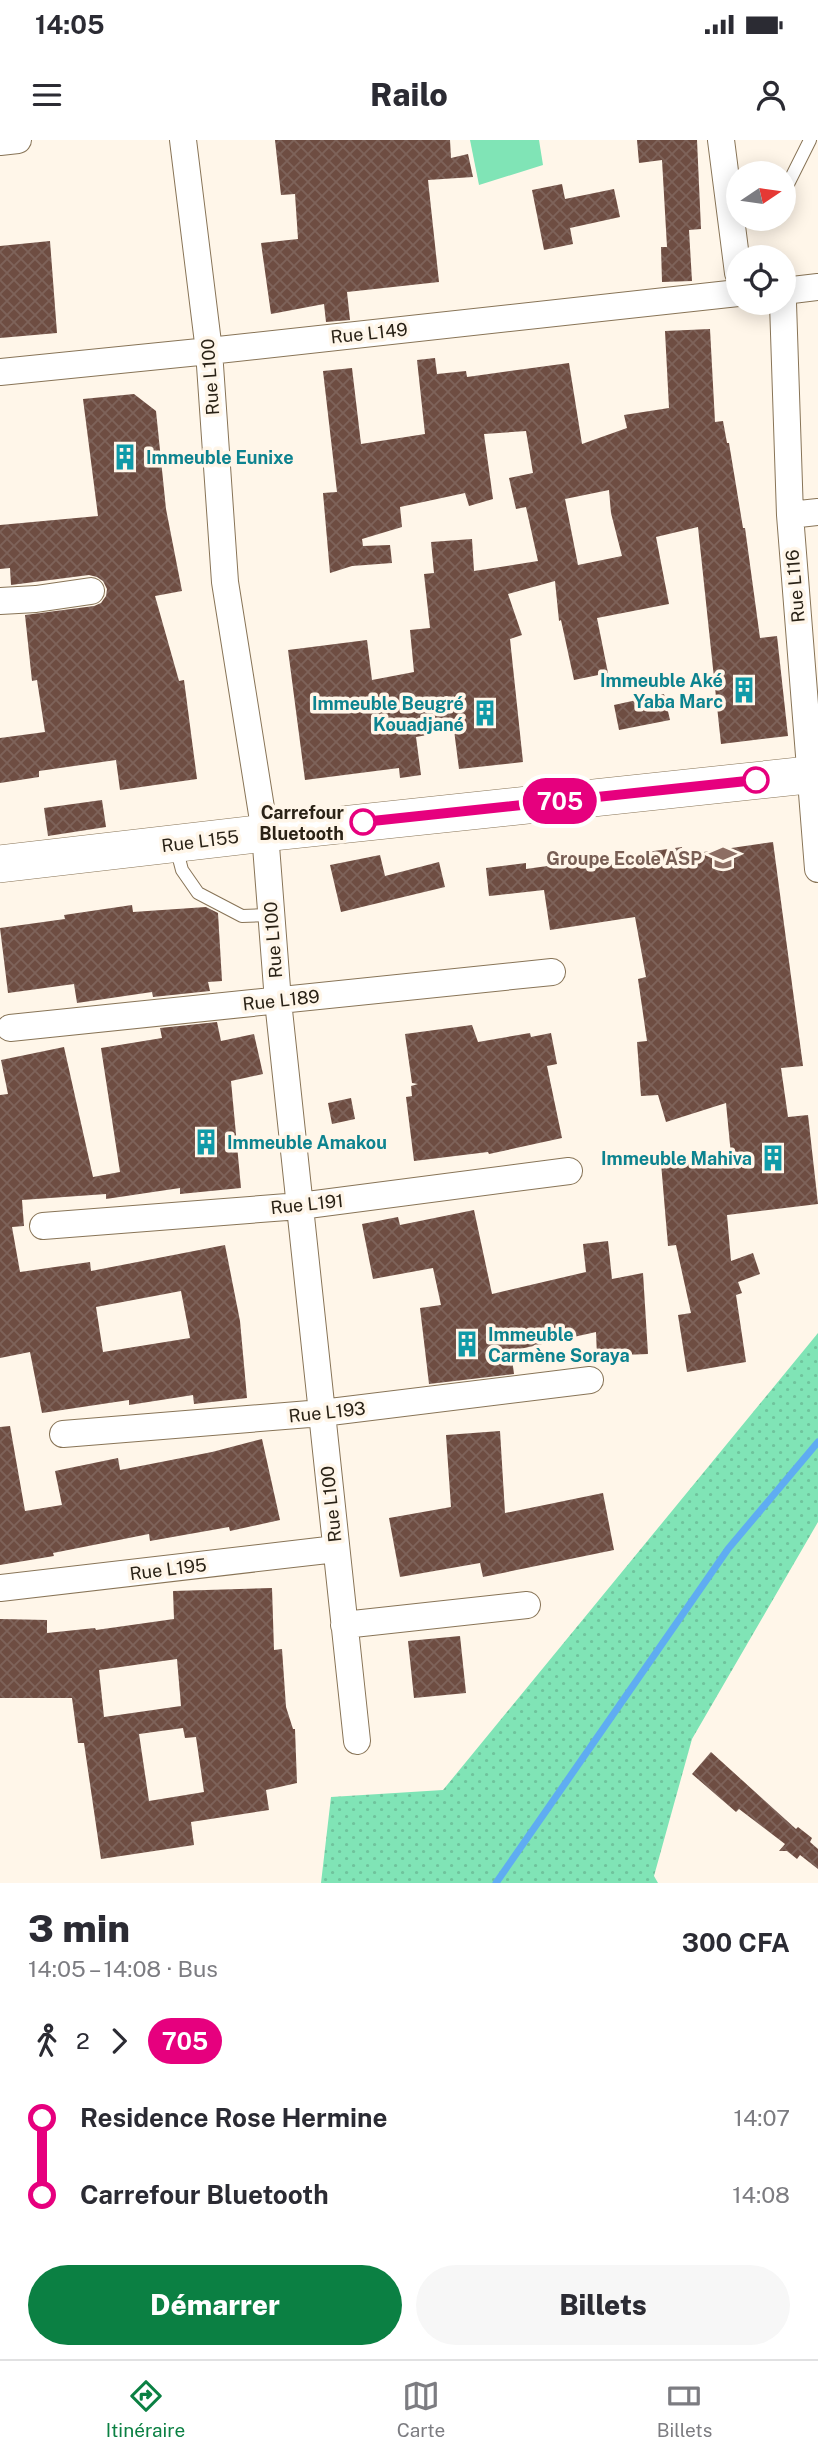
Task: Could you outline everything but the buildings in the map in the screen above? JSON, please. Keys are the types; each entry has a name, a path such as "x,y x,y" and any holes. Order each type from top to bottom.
{"street":[{"path":"0,142 18,140"},
{"name":"Rue L100","path":"183,140 209,351 225,582 265,833 278,1001 357,1741"},
{"path":"720,140 734,245"},
{"path":"796,290 818,287"},
{"name":"Rue L149","path":"0,372 726,294"},
{"name":"Rue L116","path":"783,315 790,515 814,774 818,869"},
{"path":"790,515 818,512"},
{"path":"0,601 91,591"},
{"name":"Rue L155","path":"0,864 814,774"},
{"name":"Rue L189","path":"10,1028 552,972"},
{"name":"Rue L191","path":"43,1226 300,1206 569,1171"},
{"name":"Rue L193","path":"62,1434 321,1413 590,1380"},
{"name":"Rue L195","path":"0,1588 336,1549"},
{"path":"344,1625 527,1605"}],"lane":[{"path":"796,168 810,140"},
{"path":"176,844 182,870 198,893 242,916 271,915"}],"green space":[{"path":"470,140 539,140 543,165 479,185"},
{"path":"818,1333 818,1522 692,1739 654,1876 658,1883 321,1883 331,1797 443,1790"}],"waterway":[{"path":"496,1883 728,1549 818,1442"}],"bus line":[{"name":"705","path":"363,822 756,780"}],"place":[{"name":"Immeuble Eunixe","path":"125,457"},
{"name":"Immeuble Aké Yaba Marc","path":"744,690"},
{"name":"Immeuble Beugré Kouadjané","path":"485,713"},
{"name":"Carrefour Bluetooth","path":"363,822"},
{"name":"Groupe Ecole ASP","path":"723,858"},
{"name":"Immeuble Amakou","path":"206,1142"},
{"name":"Immeuble Mahiva","path":"773,1158"},
{"name":"Immeuble Carmène Soraya","path":"467,1344"}]}
